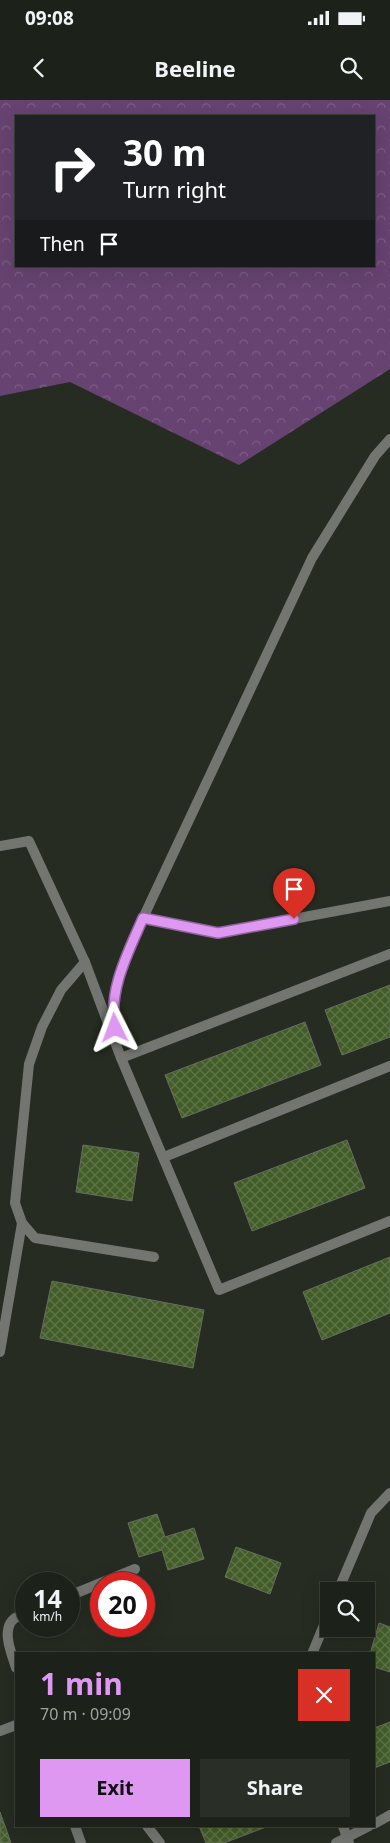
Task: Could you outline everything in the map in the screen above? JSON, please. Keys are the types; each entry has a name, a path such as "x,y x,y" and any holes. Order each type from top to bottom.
{"street":[{"path":"122,1058 112,1013 120,970 312,558 375,456 390,438"},
{"path":"0,846 29,841 86,962 122,1058 220,1290 390,1221"},
{"path":"143,918 218,933 390,902"},
{"path":"122,1058 390,954"},
{"path":"86,962 61,990 42,1027 29,1064 15,1203 22,1223 36,1238 154,1257"},
{"path":"164,1157 390,1066"},
{"path":"0,1352 22,1223"},
{"path":"342,1582 371,1513 390,1493"},
{"path":"80,1592 135,1569"},
{"path":"15,1618 9,1625 7,1635 15,1664"},
{"path":"313,1652 320,1635"},
{"path":"0,1731 15,1725"},
{"path":"375,1823 390,1815"},
{"path":"75,1827 79,1843"},
{"path":"147,1827 160,1843"},
{"path":"342,1827 348,1841"},
{"path":"336,1843 348,1841 368,1827"}],"green space":[{"path":"0,100 390,100 390,369 239,465 70,382 0,396"}],"building":[{"path":"390,985 390,1037 342,1055 325,1010"},
{"path":"305,1022 321,1065 182,1118 165,1075"},
{"path":"347,1140 365,1188 252,1231 234,1183"},
{"path":"83,1145 139,1153 132,1201 76,1192"},
{"path":"390,1257 390,1313 322,1340 303,1292"},
{"path":"52,1281 204,1310 193,1368 40,1338"},
{"path":"157,1514 165,1537 194,1528 204,1559 168,1570 162,1550 139,1557 128,1523"},
{"path":"236,1547 281,1563 270,1594 225,1577"},
{"path":"379,1623 390,1627 390,1672 375,1667 375,1652 371,1652"},
{"path":"390,1722 390,1762 375,1768 375,1728"},
{"path":"0,1812 11,1843 0,1843"},
{"path":"199,1827 266,1827 224,1843 206,1843"}],"route":[{"path":"115,1028 112,1013 120,970 143,918 218,933 294,919"}]}
